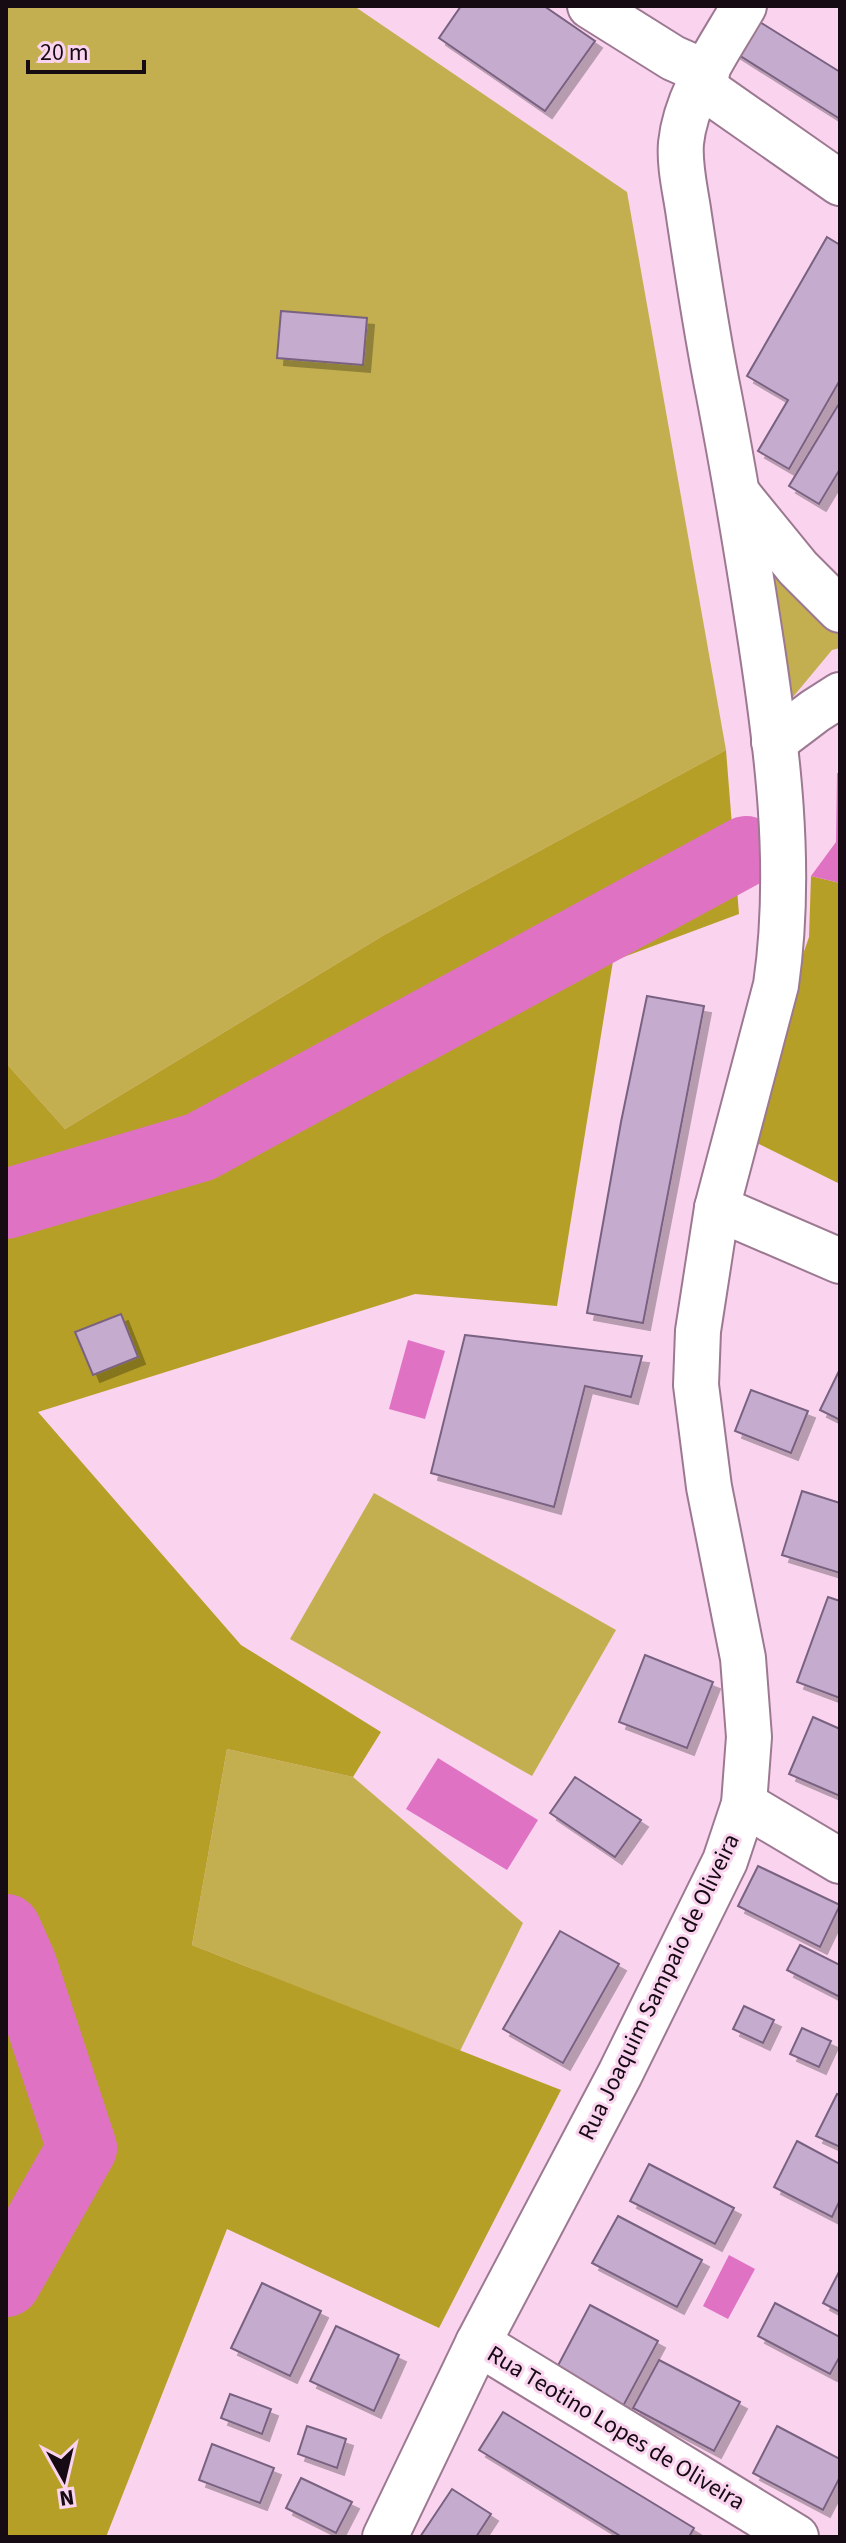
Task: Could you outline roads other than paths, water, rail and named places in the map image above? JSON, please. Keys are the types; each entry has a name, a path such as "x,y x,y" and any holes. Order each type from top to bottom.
{"street":[{"path":"590,6 703,79 840,183"},
{"name":"Rua Joaquim Sampaio de Oliveira","path":"385,2537 478,2343 620,2074 719,1874 744,1804 749,1737 743,1658 709,1487 696,1385 698,1331 717,1208 767,1022 781,951 783,877 774,742 739,497 712,358 681,144 687,117 703,79 744,6"},
{"name":"Rua Joaquim Sampaio de Oliveira","path":"739,497 798,568 840,610"},
{"path":"774,742 840,695"},
{"path":"717,1208 840,1261"},
{"path":"744,1804 840,1861"},
{"name":"Rua Teotino Lopes de Oliveira","path":"478,2343 796,2537"}],"waterway":[{"path":"6,1204 200,1147 746,851"},
{"path":"6,1929 22,1965 82,2148 6,2282"}]}
